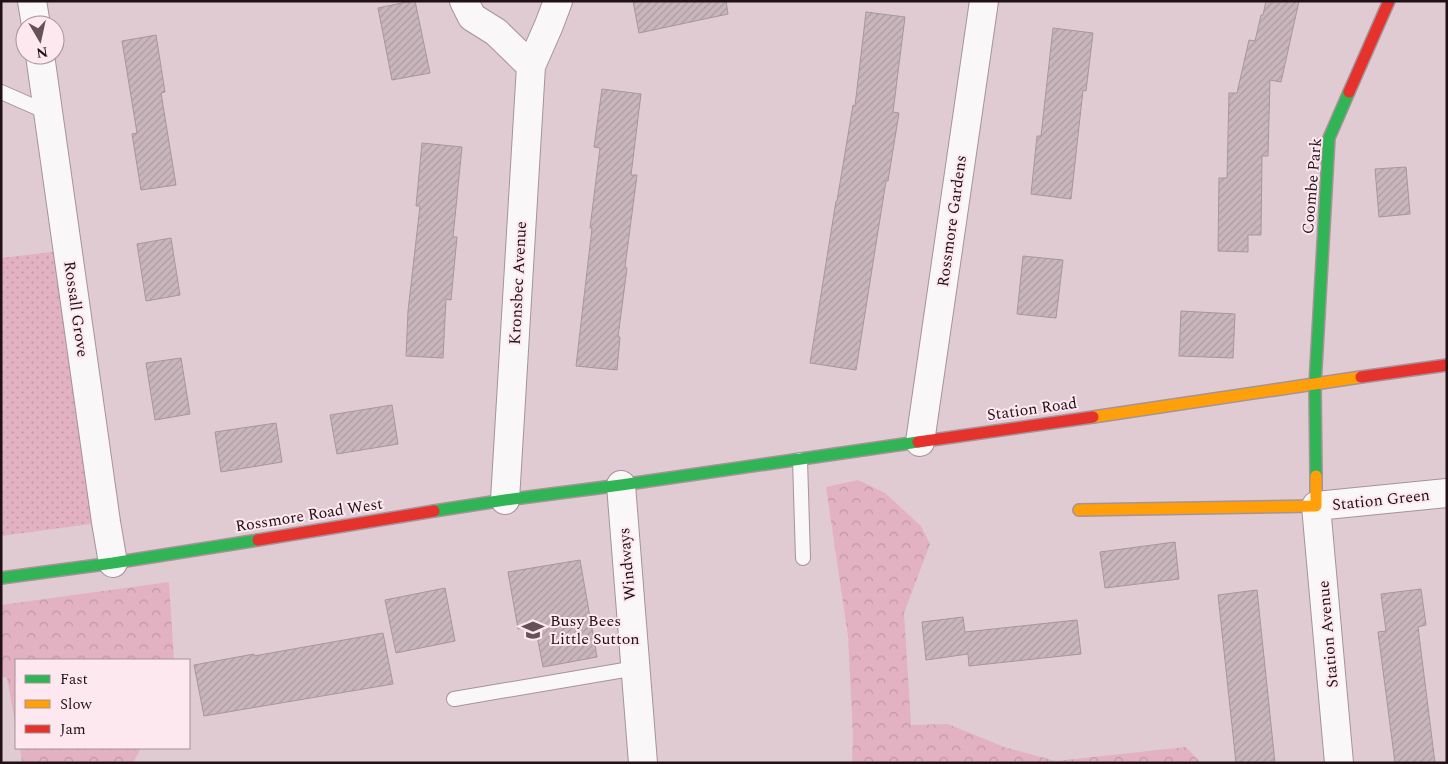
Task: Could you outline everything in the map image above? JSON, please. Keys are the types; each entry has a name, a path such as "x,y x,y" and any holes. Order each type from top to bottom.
{"main road":[{"name":"Coombe Park","path":"1315,385 1329,138 1389,1"},
{"name":"Station Road","path":"621,485 1447,365"},
{"name":"Station Avenue","path":"1315,385 1316,506"},
{"name":"Rossmore Road West","path":"1,578 113,563 505,500 621,485"},
{"path":"1079,510 1316,506"}],"street":[{"path":"32,1 34,15"},
{"path":"464,1 472,18 496,32 531,66"},
{"name":"Kronsbec Avenue","path":"505,500 531,66 558,1"},
{"name":"Rossmore Gardens","path":"920,442 984,1"},
{"name":"Rossall Grove","path":"42,65 113,563"},
{"name":"Windways","path":"621,485 643,763"},
{"name":"Station Green","path":"1316,506 1447,493"},
{"name":"Station Avenue","path":"1316,506 1340,763"}],"lane":[{"path":"1,92 49,114"},
{"path":"800,460 803,558"},
{"path":"454,699 636,668"}],"green space":[{"path":"68,250 106,522 1,536 1,258"},
{"path":"858,480 885,493 921,526 930,544 904,613 911,725 948,724 1004,747 1056,761 1186,747 1200,762 852,763 853,738 848,636 826,487"},
{"path":"169,582 174,659 15,659 15,722 7,678 1,676 1,605"},
{"path":"20,749 140,749 133,763 22,763"}],"building":[{"path":"415,1 430,73 392,80 378,8"},
{"path":"633,1 726,1 728,14 639,33"},
{"path":"1266,1 1299,1 1281,82 1270,80 1268,156 1262,156 1261,235 1248,235 1248,252 1218,251 1219,178 1227,178 1229,93 1237,93 1249,40 1255,41"},
{"path":"866,12 905,17 893,112 899,113 888,181 886,181 856,370 810,363 836,201 853,105 855,106"},
{"path":"1053,28 1093,33 1086,91 1083,90 1071,199 1031,194 1037,136 1041,136"},
{"path":"156,35 165,92 161,93 176,185 141,190 132,134 137,133 122,41"},
{"path":"602,89 641,94 631,175 637,175 625,267 627,268 618,337 620,337 617,370 576,366 600,148 594,147"},
{"path":"422,143 462,147 453,237 457,237 451,300 446,299 443,358 406,356 408,311 420,206 416,206"},
{"path":"1406,167 1410,214 1379,217 1375,169"},
{"path":"171,238 180,295 146,301 137,244"},
{"path":"1023,256 1063,260 1056,318 1017,314"},
{"path":"1181,311 1235,314 1233,358 1179,356"},
{"path":"181,358 190,414 155,420 146,363"},
{"path":"392,405 398,444 337,454 330,415"},
{"path":"276,423 282,462 221,472 215,432"},
{"path":"1175,542 1179,579 1105,588 1100,552"},
{"path":"580,560 597,657 543,667 535,625 518,629 508,572"},
{"path":"445,588 455,641 396,653 385,600"},
{"path":"1421,589 1426,625 1418,627 1435,763 1395,763 1378,632 1386,631 1381,594"},
{"path":"1257,590 1275,763 1236,763 1218,595"},
{"path":"963,617 965,632 1077,620 1081,654 969,666 968,654 926,660 922,622"},
{"path":"383,633 393,684 204,716 194,665"}],"traffic: fast":[{"path":"1316,476 1315,385 1329,138 1349,92"},
{"path":"434,511 918,442"},
{"path":"1,578 113,563 258,540"}],"traffic: slow":[{"path":"1093,417 1361,377"},
{"path":"1079,510 1316,506 1316,476"}],"traffic: jam":[{"path":"1349,92 1389,1"},
{"path":"1361,377 1447,365"},
{"path":"918,442 1093,417"},
{"path":"258,540 434,511"}],"place":[{"name":"Busy Bees Little Sutton","path":"533,630"}]}
